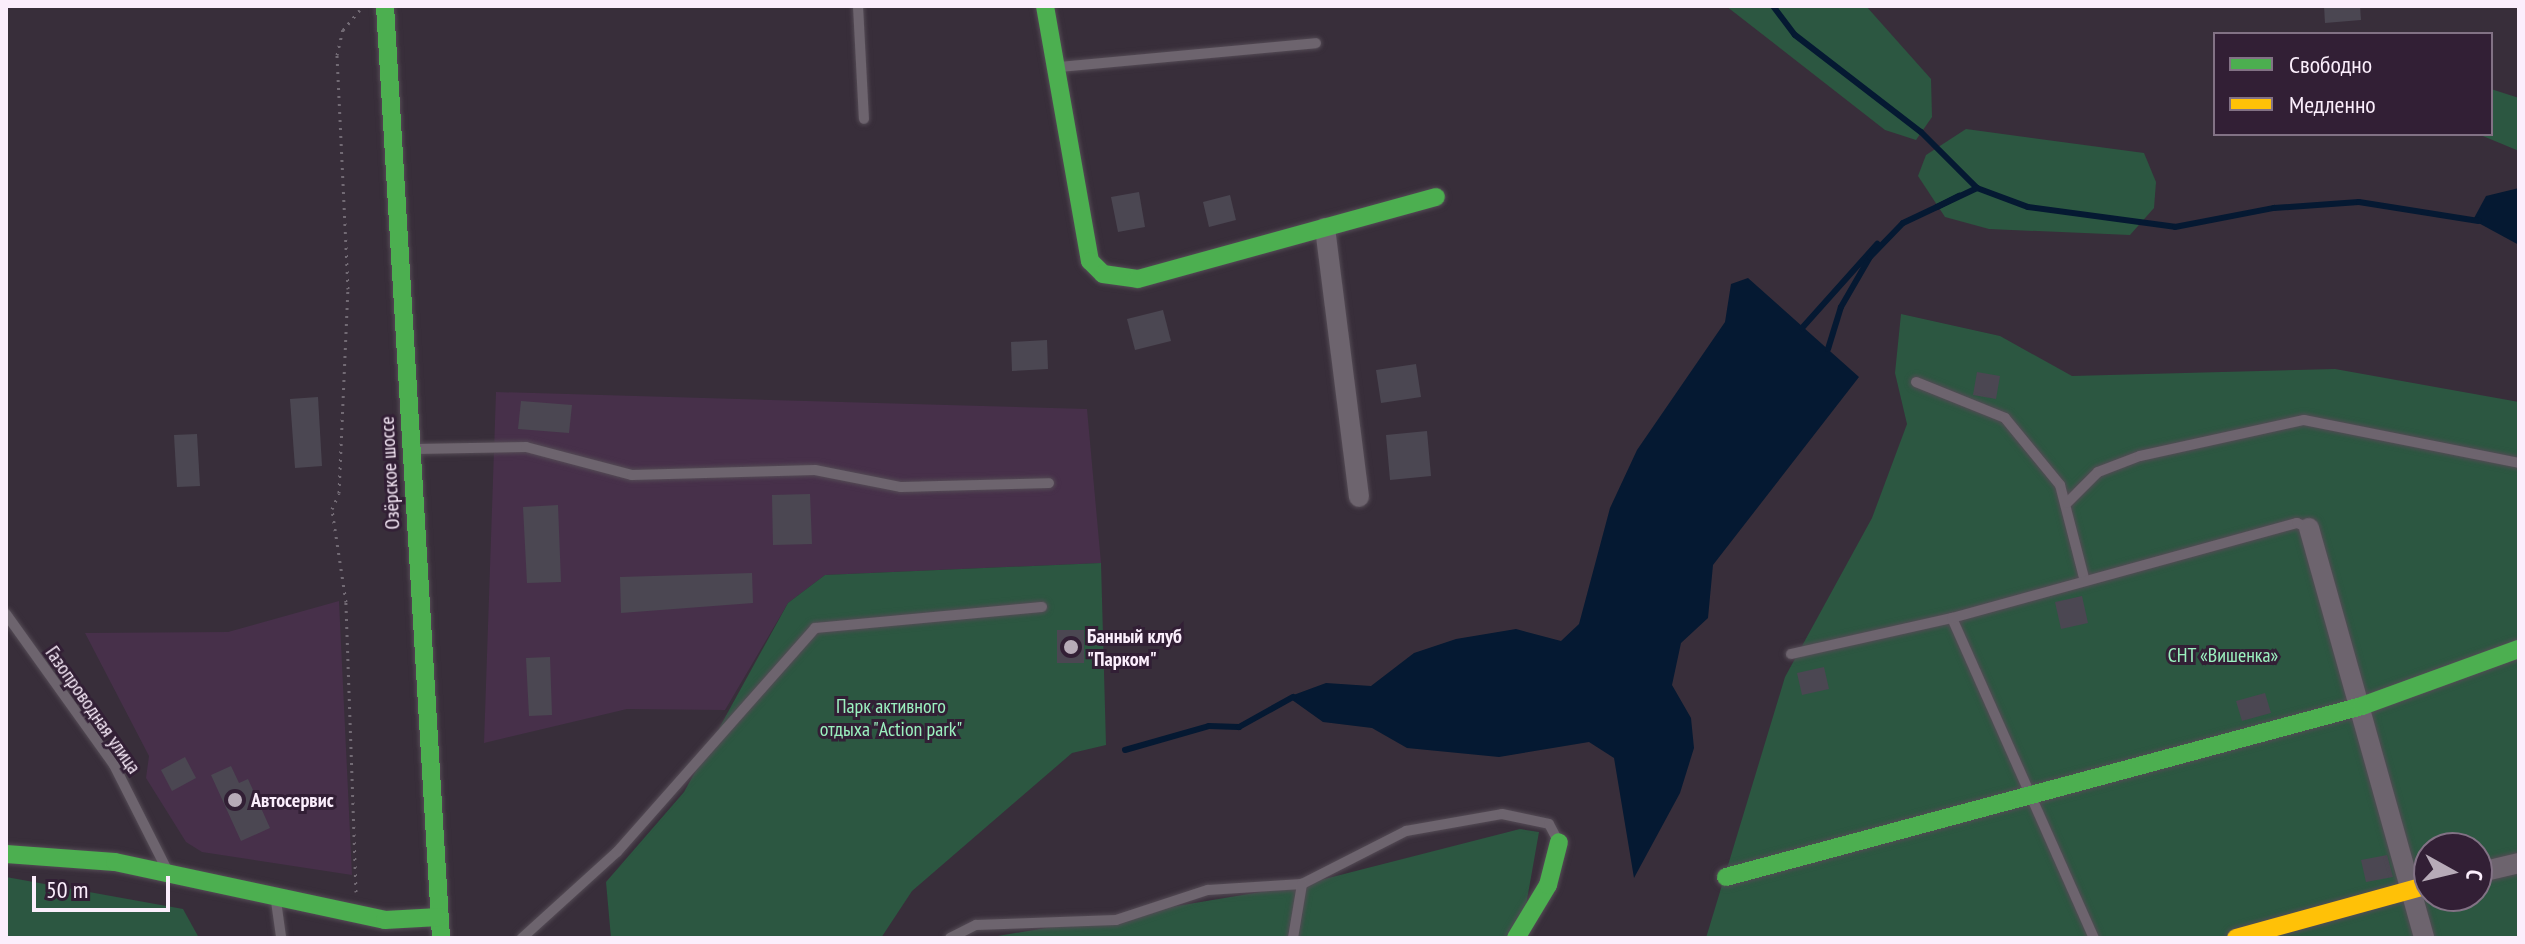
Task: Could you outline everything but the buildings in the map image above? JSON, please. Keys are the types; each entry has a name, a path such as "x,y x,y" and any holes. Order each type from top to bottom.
{"street":[{"name":"Озёрское шоссе","path":"385,6 441,938"},
{"path":"1045,6 1053,67 1090,261 1103,274 1138,279 1436,197"},
{"path":"1325,228 1359,497"},
{"path":"2309,528 2413,866"},
{"path":"1726,877 2362,706 2519,649"},
{"path":"1516,938 1548,885 1559,842"},
{"path":"6,854 168,872 356,914 439,917"},
{"path":"2493,869 2519,863"},
{"path":"2236,938 2413,890"},
{"path":"2422,912 2424,938"}],"lane":[{"path":"858,6 864,119"},
{"path":"1053,67 1316,43"},
{"path":"1916,382 2005,418 2067,503 2084,578"},
{"path":"2067,503 2098,472 2140,456 2304,420 2519,463"},
{"path":"410,449 526,447 632,475 815,470 901,487 1049,483"},
{"path":"1791,654 1952,618 2084,578 2297,523 2309,528"},
{"path":"522,938 617,852 815,628 1042,607"},
{"name":"Газопроводная улица","path":"6,614 114,765 168,872"},
{"path":"1952,618 2094,938"},
{"path":"6,630 19,635"},
{"path":"950,938 976,925 1116,920 1208,890 1302,884 1406,831 1502,814 1549,824 1559,842"},
{"path":"1293,938 1302,884"},
{"path":"275,895 281,938"}],"path":[{"path":"356,914 346,602 332,509 339,493 348,289 337,55 360,6"}],"shaded area":[{"path":"496,392 1087,409 1101,563 825,575 788,603 725,710 627,709 484,743"},
{"path":"339,601 352,875 202,852 186,842 146,778 149,756 85,633 228,632"}],"green space":[{"path":"1726,6 1866,6 1931,79 1932,117 1916,140 1885,130"},
{"path":"2493,90 2519,98 2519,151 2483,136 2493,136"},
{"path":"1966,129 2144,153 2156,182 2154,208 2130,235 1989,229 1945,217 1918,176 1926,155"},
{"name":"СНТ «Вишенка»","path":"1901,314 2000,336 2072,376 2335,369 2519,402 2519,938 1706,938 1785,677 1872,518 1907,424 1895,373"},
{"name":"Парк активного отдыха \"Action park\"","path":"1101,563 1106,745 1072,753 912,891 881,938 611,938 606,882 684,792 788,603 825,575"},
{"path":"1520,829 1539,832 1525,911 1505,938 986,938 1301,885"},
{"path":"6,877 183,909 199,938 6,938"}],"water":[{"path":"2519,188 2519,245 2473,220 2486,196"},
{"path":"1748,278 1859,377 1713,565 1708,618 1681,643 1672,685 1691,718 1694,748 1680,793 1634,878 1614,758 1589,742 1499,757 1407,748 1372,728 1323,722 1288,697 1326,683 1371,686 1414,653 1456,639 1516,629 1561,641 1579,624 1610,508 1637,450 1725,322 1731,284"}],"waterway":[{"path":"1773,6 1795,35 1921,132 1977,188 2028,207 2175,227 2274,208 2359,202 2479,221"},
{"path":"1828,349 1841,307 1870,257 1903,223 1977,188"},
{"path":"1937,207 1959,196"},
{"path":"1802,328 1877,244"},
{"path":"1125,750 1209,726 1239,727 1293,697"}],"traffic: fast":[{"path":"385,6 441,938"},
{"path":"1045,6 1090,261 1103,274 1138,279 1436,197"},
{"path":"1726,877 2362,706 2519,649"},
{"path":"1516,938 1548,885 1559,842"},
{"path":"6,854 115,862 385,920 439,917"}],"traffic: slow":[{"path":"2236,938 2413,889"}],"place":[{"name":"Банный клуб \"Парком\"","path":"1071,647"},
{"name":"Автосервис","path":"235,800"}]}
